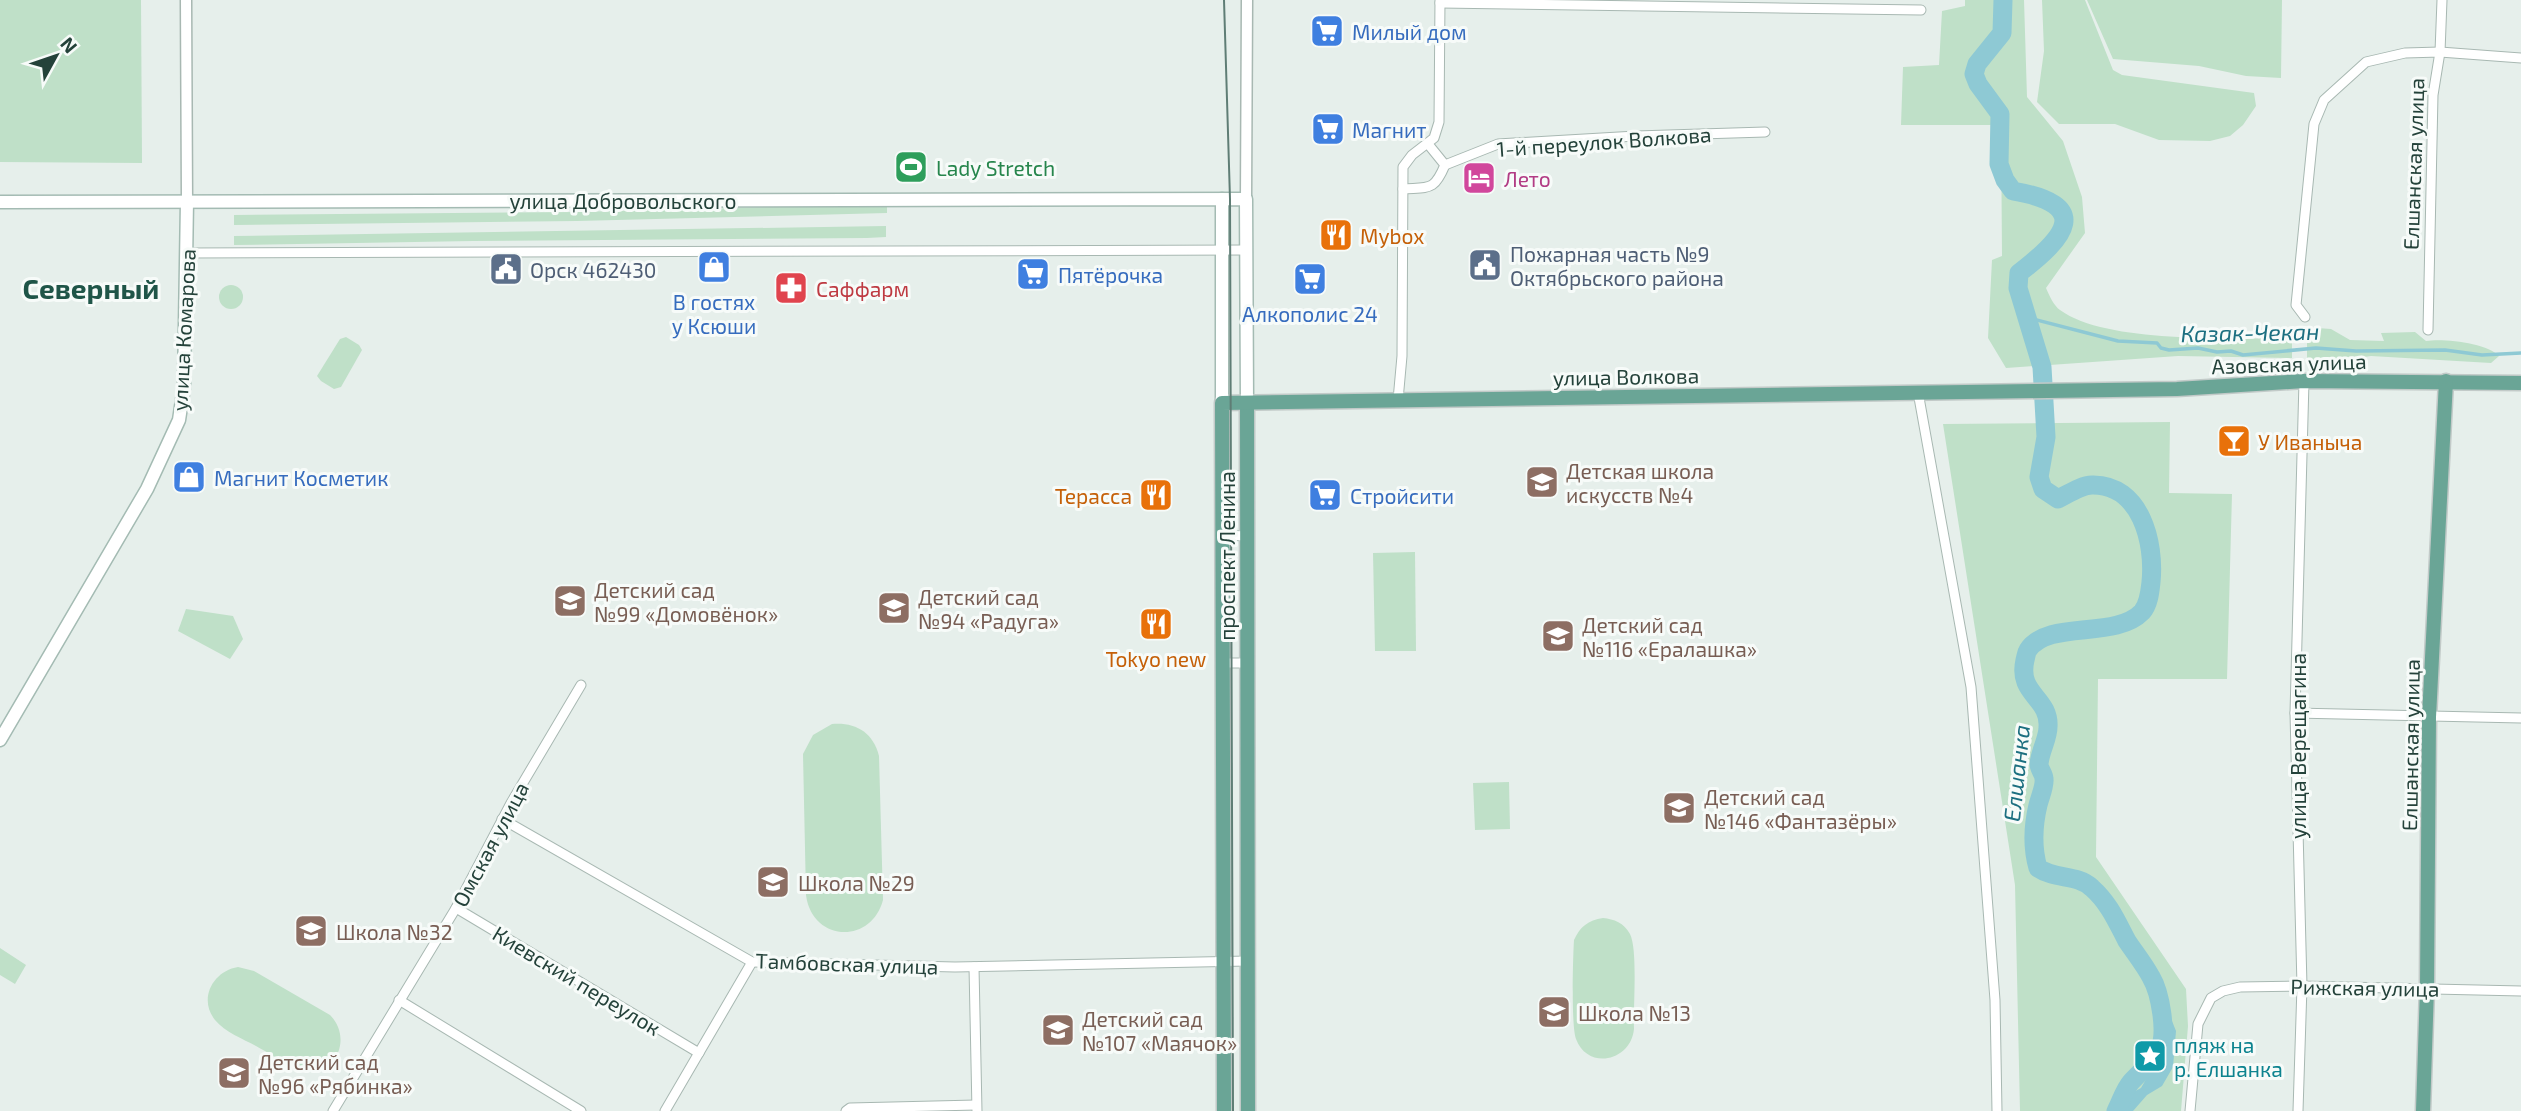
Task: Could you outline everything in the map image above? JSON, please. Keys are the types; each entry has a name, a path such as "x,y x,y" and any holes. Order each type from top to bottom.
{"main road":[{"name":"проспект Ленина","path":"1222,199 1224,1111"},
{"name":"улица Добровольского","path":"0,202 1246,199"},
{"name":"проспект Ленина","path":"1246,199 1248,1111"},
{"name":"улица Комарова","path":"0,740 144,496 178,420 184,387 187,201"},
{"name":"Азовская улица","path":"2030,390 2177,389 2304,381 2521,383"},
{"name":"Елшанская улица","path":"2423,1111 2427,988 2429,717 2446,381"},
{"name":"улица Волкова","path":"1222,403 2030,390"}],"street":[{"name":"улица Комарова","path":"186,0 187,201"},
{"name":"проспект Ленина","path":"1246,199 1247,0"},
{"name":"Елшанская улица","path":"2428,330 2433,95 2440,51 2442,0"},
{"path":"1398,400 1402,356 1404,167 1412,155 1434,138 1439,122 1440,2 1921,10"},
{"path":"2305,317 2296,305 2314,124 2324,100 2366,62 2405,53 2440,51 2521,58"},
{"name":"1-й переулок Волкова","path":"1445,165 1498,144 1765,132"},
{"path":"1403,189 1429,187 1438,182 1445,165 1428,144"},
{"path":"188,253 1246,250"},
{"name":"улица Верещагина","path":"2298,1111 2302,986 2295,713 2304,381"},
{"path":"1918,392 1971,687 1995,1000 1997,1111"},
{"path":"1223,535 1246,536"},
{"path":"1223,663 1247,663"},
{"name":"Омская улица","path":"333,1111 456,908 502,819 580,685"},
{"path":"2295,713 2521,718"},
{"name":"Тамбовская улица","path":"502,819 752,962 974,967 1248,961"},
{"path":"1223,883 1248,884"},
{"name":"Киевский переулок","path":"456,908 699,1053"},
{"path":"666,1111 752,962"},
{"path":"846,1111 850,1108 976,1108 974,967"},
{"name":"Рижская улица","path":"2190,1111 2198,1024 2211,998 2223,991 2240,987 2302,986 2521,991"},
{"path":"399,1000 581,1111"},
{"path":"1224,1068 1248,1069"}],"green space":[{"path":"0,0 141,0 142,163 0,162"},
{"path":"1965,0 2024,0 2027,97 2063,141 2082,197 2085,233 2046,288 2058,308 2081,321 2138,334 2288,339 2292,343 2292,358 2178,356 2006,368 1988,338 1992,260 2002,256 2001,125 1901,125 1903,67 1939,65 1942,11 1965,6"},
{"path":"2042,0 2085,0 2113,70 2122,75 2254,93 2256,106 2243,125 2230,136 2210,141 2159,140 2115,124 2059,124 2037,102 2044,51"},
{"path":"2087,0 2282,0 2281,78 2246,76 2199,66 2113,59"},
{"path":"887,204 887,213 577,221 234,225 234,215 576,212"},
{"path":"886,226 886,237 867,238 234,245 234,236"},
{"path":"226,285 236,285 243,292 243,302 236,309 226,309 219,302 219,292"},
{"path":"2317,328 2331,329 2350,340 2384,341 2381,333 2415,332 2426,341 2465,342 2499,356 2491,363 2371,356 2324,363 2307,358 2307,332"},
{"path":"346,337 362,350 341,387 334,389 317,376 340,339"},
{"path":"2170,422 2169,493 2232,494 2227,679 2098,679 2096,857 2186,989 2188,1026 2181,1111 2020,1111 2015,885 1943,424"},
{"path":"1415,552 1416,651 1375,651 1373,553"},
{"path":"186,609 233,616 243,639 230,659 178,631"},
{"path":"832,724 848,725 862,730 872,741 879,756 883,900 876,915 867,925 855,931 830,929 819,922 811,911 806,895 803,754 813,735"},
{"path":"1509,782 1510,829 1475,830 1473,783"},
{"path":"1603,918 1622,924 1628,930 1635,966 1634,1029 1631,1040 1625,1049 1608,1058 1590,1055 1582,1049 1574,1032 1573,1006 1574,940 1585,925"},
{"path":"0,948 26,965 15,984 0,975"},
{"path":"238,967 254,971 330,1015 336,1022 341,1040 332,1062 323,1069 301,1069 234,1035 215,1020 208,1003 211,987 221,974"}],"water":[{"path":"2160,1012 2170,1016 2176,1031 2173,1067 2162,1086 2147,1095 2133,1111 2117,1111 2124,1097 2141,1088 2163,1050 2156,1032"}],"waterway":[{"name":"Елшанка","path":"2003,0 2002,33 1977,64 1974,74 2000,114 1999,164 2005,180 2013,191 2038,197 2054,205 2062,214 2064,224 2049,247 2019,273 2018,288 2042,367 2046,437 2039,477 2043,489 2058,499 2088,485 2109,487 2122,494 2141,518 2147,534 2152,567 2148,601 2142,612 2116,625 2051,635 2038,641 2027,651 2024,672 2029,689 2044,709 2048,727 2039,764 2044,782 2034,829 2038,868 2080,881 2098,894 2148,972 2160,1002 2162,1043 2150,1063 2129,1085 2116,1111"},
{"name":"Казак-Чекан","path":"2025,317 2118,341 2157,343 2161,348 2169,350 2198,348 2217,352 2231,351 2243,355 2316,348 2356,351 2445,350 2482,355 2521,353"}],"tram line":[{"path":"1224,0 1230,199 1233,1111"}],"place":[{"name":"Милый дом","path":"1327,31"},
{"name":"Магнит","path":"1328,129"},
{"name":"Lady Stretch","path":"911,167"},
{"name":"Лето","path":"1479,178"},
{"name":"Mybox","path":"1336,235"},
{"name":"Пожарная часть №9 Октябрьского района","path":"1485,265"},
{"name":"В гостях у Ксюши","path":"714,267"},
{"name":"Орск 462430","path":"506,269"},
{"name":"Пятёрочка","path":"1033,274"},
{"name":"Алкополис 24","path":"1310,279"},
{"name":"Саффарм","path":"791,288"},
{"name":"У Иваныча","path":"2234,441"},
{"name":"Магнит Косметик","path":"189,477"},
{"name":"Детская школа искусств №4","path":"1542,482"},
{"name":"Терасса","path":"1156,495"},
{"name":"Стройсити","path":"1325,495"},
{"name":"Детский сад №99 «Домовёнок»","path":"570,601"},
{"name":"Детский сад №94 «Радуга»","path":"894,608"},
{"name":"Tokyo new","path":"1156,624"},
{"name":"Детский сад №116 «Ералашка»","path":"1558,636"},
{"name":"Детский сад №146 «Фантазёры»","path":"1679,808"},
{"name":"Школа №29","path":"773,882"},
{"name":"Школа №32","path":"311,931"},
{"name":"Школа №13","path":"1554,1012"},
{"name":"Детский сад №107 «Маячок»","path":"1058,1030"},
{"name":"пляж на р. Елшанка","path":"2150,1056"},
{"name":"Детский сад №96 «Рябинка»","path":"234,1073"}],"district":[{"name":"Северный","path":"91,288"}]}
